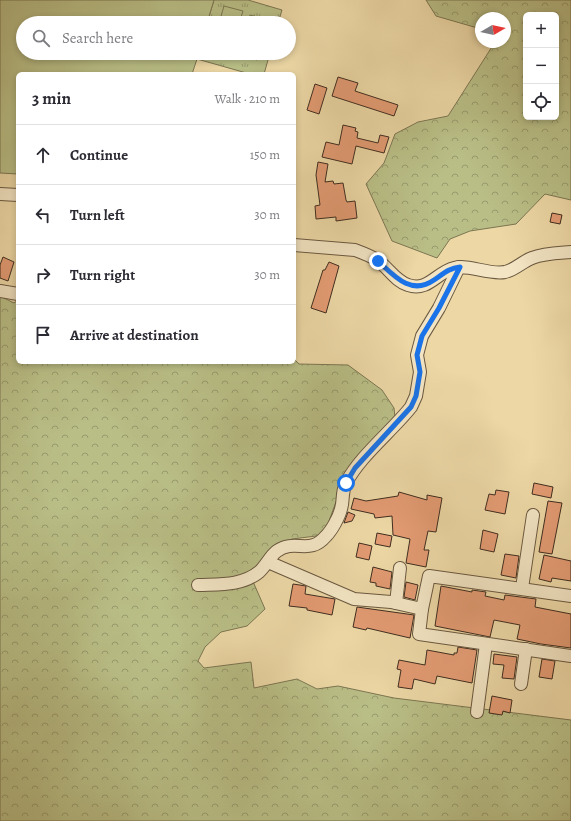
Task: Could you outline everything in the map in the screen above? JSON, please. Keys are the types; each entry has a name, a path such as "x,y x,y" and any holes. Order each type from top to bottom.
{"street":[{"path":"0,194 16,195"},
{"path":"296,245 355,250 364,253 378,261 402,282 419,287 429,284 446,271 460,267 491,273 505,272 533,257 545,254 571,252"},
{"path":"198,585 236,583 259,572 276,551 295,544 308,547 315,546 327,535 341,509 341,495 355,468 411,407 416,396 420,372 417,355 422,336 439,308 460,267"},
{"path":"0,291 16,294"},
{"path":"522,588 533,515"},
{"path":"268,562 354,599 396,603 422,609"},
{"path":"396,603 400,568"},
{"path":"571,596 430,576 422,609 419,634 571,656"},
{"path":"477,712 486,644"},
{"path":"521,684 526,649"}],"green space":[{"path":"0,0 214,0 209,16 16,16 16,60 197,60 193,72 16,72 16,174 0,173"},
{"path":"214,0 248,0 282,10 280,16 209,16"},
{"path":"426,0 571,0 571,200 545,194 516,224 470,231 450,239 437,258 392,241 366,184 384,163 395,134 418,122 448,116 491,48 511,48 511,12 475,12 475,27 436,16"},
{"path":"224,6 243,11 241,16 221,16"},
{"path":"201,60 268,60 265,72 243,72"},
{"path":"0,296 14,303 16,302 16,364 296,364 296,361 299,364 348,365 382,390 394,408 396,426 337,499 324,535 292,539 270,554 251,577 265,609 247,626 221,632 205,647 198,661 204,668 251,662 254,688 297,679 317,689 338,686 394,698 571,720 571,821 0,821"}],"building":[{"path":"338,77 358,83 355,91 398,105 394,116 332,96"},
{"path":"315,84 327,88 319,114 307,110"},
{"path":"343,125 356,128 355,131 358,132 357,138 378,143 380,135 389,137 384,153 356,146 352,164 322,157 326,142 339,145"},
{"path":"318,162 328,164 325,182 333,181 334,184 343,183 347,202 355,201 357,218 336,221 336,217 316,219 315,206 320,205 316,175"},
{"path":"552,213 562,215 560,224 550,222"},
{"path":"3,257 14,262 8,281 0,278 0,265"},
{"path":"329,262 339,266 326,313 311,308 323,270 325,270"},
{"path":"534,483 553,487 551,498 532,494"},
{"path":"496,490 509,492 505,514 485,510 489,494 495,495"},
{"path":"399,492 427,500 427,495 442,498 436,532 428,531 424,550 429,550 426,567 406,563 410,539 393,535 392,516 375,518 374,514 351,509 354,498 366,501 398,496"},
{"path":"548,501 562,503 552,554 539,552"},
{"path":"348,512 355,515 352,521 344,523"},
{"path":"483,530 498,534 494,552 480,549"},
{"path":"377,533 392,536 390,547 375,544"},
{"path":"359,543 372,546 369,560 356,557"},
{"path":"505,554 519,556 516,578 501,575"},
{"path":"544,555 571,561 571,581 552,578 551,582 539,579"},
{"path":"373,567 392,572 390,589 376,586 376,583 370,582"},
{"path":"406,582 418,585 415,600 404,597"},
{"path":"293,584 306,586 305,594 335,599 332,615 307,610 307,608 289,606"},
{"path":"441,586 472,592 472,590 486,592 485,596 504,600 505,595 536,599 535,607 571,614 571,648 517,639 520,625 494,620 490,637 435,626"},
{"path":"357,607 414,615 410,638 367,628 366,630 353,627"},
{"path":"458,647 477,650 472,683 437,676 435,684 414,679 412,689 398,687 401,670 397,669 399,660 425,665 427,650 454,655 454,653 457,653"},
{"path":"494,654 517,657 514,679 502,678 504,665 493,664"},
{"path":"542,659 555,661 552,679 539,677"},
{"path":"492,696 512,700 510,713 503,711 502,715 489,713"}],"route":[{"path":"346,483 355,468 411,407 416,396 420,372 417,355 422,336 439,308 460,267 446,271 429,284 419,287 402,282 378,261"}]}
